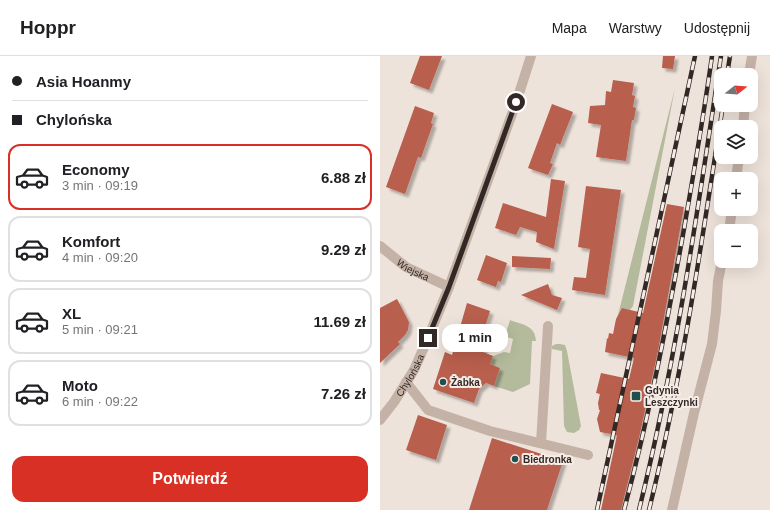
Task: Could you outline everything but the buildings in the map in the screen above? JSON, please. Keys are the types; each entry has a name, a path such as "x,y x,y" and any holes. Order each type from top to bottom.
{"street":[{"name":"Chylońska","path":"380,420 394,402 414,370 428,338 449,287 531,56"},
{"path":"750,68 752,56"},
{"name":"Wiejska","path":"380,246 406,267 449,287"},
{"path":"672,510 694,413 712,344 721,268"},
{"path":"541,443 548,326"},
{"path":"406,382 428,410 490,431 588,455"}],"green space":[{"path":"675,88 633,306 630,310 622,308 617,319"},
{"path":"510,320 528,326 533,332 536,341 532,341 530,384 513,392 494,386 500,368 490,364 493,356 504,352 510,353 513,339 505,336"},
{"path":"556,344 565,345 567,351 581,426 579,430 574,433 567,432 564,426 562,351 552,349 552,346"}],"railway":[{"path":"597,510 695,56"},
{"path":"624,510 657,370 671,299 706,99 712,56"},
{"path":"639,510 675,341 695,227 721,56"},
{"path":"728,68 730,56"},
{"path":"649,510 672,410 699,258 722,112"}],"place":[{"name":"Żabka","path":"443,382"},
{"name":"Gdynia Leszczynki","path":"636,396"},
{"name":"Biedronka","path":"515,459"}],"route":[{"path":"428,338 449,287 516,102"}]}
